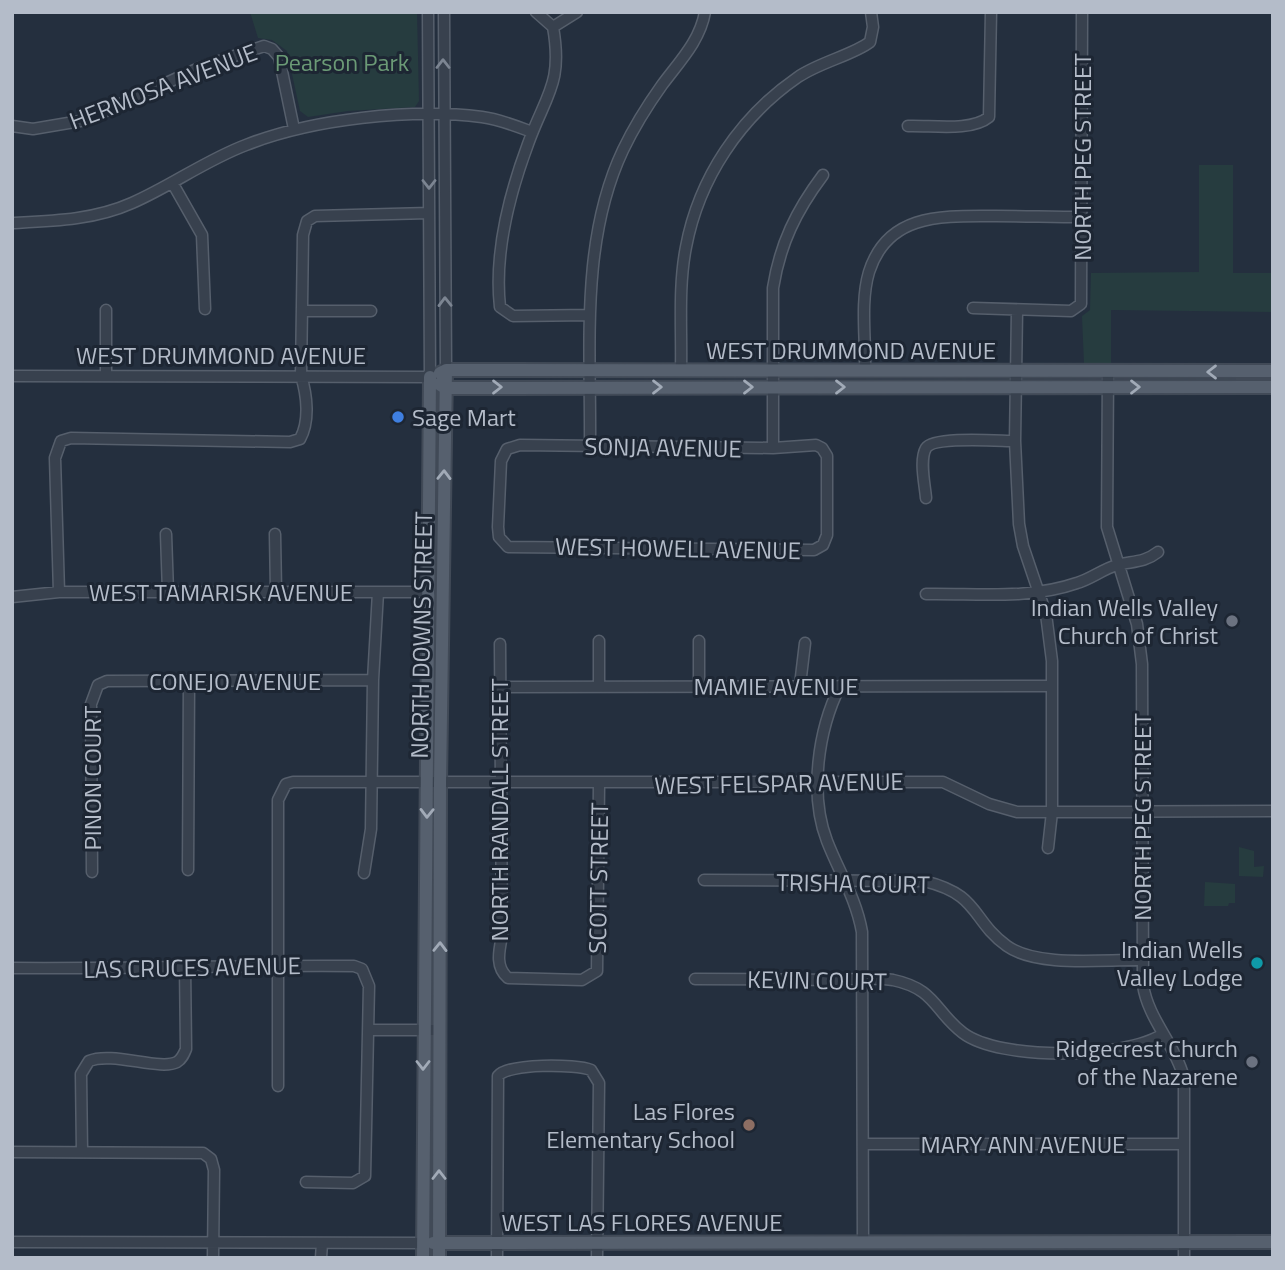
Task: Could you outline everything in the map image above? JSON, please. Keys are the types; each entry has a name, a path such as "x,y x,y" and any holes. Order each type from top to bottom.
{"main road":[{"name":"WEST DRUMMOND AVENUE","path":"430,377 446,370 1273,371"},
{"name":"NORTH DOWNS STREET","path":"423,1258 423,1030 434,783 446,370"},
{"name":"NORTH DOWNS STREET","path":"430,377 430,592 439,1030 439,1258"},
{"path":"430,377 445,388"},
{"name":"WEST DRUMMOND AVENUE","path":"445,388 1273,387"},
{"name":"WEST LAS FLORES AVENUE","path":"422,1242 1273,1242"}],"street":[{"name":"NORTH DOWNS STREET","path":"428,12 430,377"},
{"name":"NORTH DOWNS STREET","path":"443,12 446,370"},
{"path":"536,12 553,27 557,52 556,78 512,191 502,244 500,307 509,315 590,315"},
{"path":"553,27 577,12"},
{"path":"590,445 593,259 609,186 640,118 689,50 705,12"},
{"path":"681,371 685,247 711,173 732,141 773,96 825,61 867,44 873,37 871,12"},
{"path":"908,126 967,125 983,122 989,117 991,12"},
{"name":"NORTH PEG STREET","path":"1017,311 1071,311 1081,301 1082,12"},
{"name":"HERMOSA AVENUE","path":"12,126 33,129 86,120 242,51 264,46 272,48 279,57 294,129"},
{"path":"12,223 81,218 131,204 173,184 216,158 294,129 341,120 443,115 483,117 533,132"},
{"path":"773,448 774,288 781,247 796,215 823,175"},
{"path":"173,184 202,235 205,309"},
{"path":"59,593 55,458 61,441 71,438 290,442 300,439 305,429 306,393 301,376 304,229 307,221 315,216 429,212"},
{"path":"865,369 866,288 870,271 887,242 900,230 915,222 943,215 1082,217"},
{"path":"974,309 1017,311 1015,440 1021,535 1040,592 1051,638 1052,812 1048,848"},
{"path":"106,310 106,376"},
{"path":"302,311 370,311"},
{"name":"NORTH PEG STREET","path":"1108,372 1106,517 1140,638 1142,960 1145,999 1177,1055 1184,1078 1184,1258"},
{"name":"WEST DRUMMOND AVENUE","path":"12,376 430,377"},
{"path":"926,498 923,466 925,449 929,445 944,441 1015,440"},
{"name":"SONJA AVENUE","path":"527,547 508,547 499,537 501,461 507,449 520,445 819,447 825,452 828,463 826,488 829,527 825,541"},
{"path":"166,534 168,592"},
{"path":"275,534 276,591"},
{"name":"WEST HOWELL AVENUE","path":"527,547 814,550 825,541"},
{"path":"926,594 993,596 1040,592 1077,583 1119,565 1130,565 1158,552"},
{"path":"364,873 373,783 373,680 378,592"},
{"name":"WEST TAMARISK AVENUE","path":"12,597 59,593 430,592"},
{"path":"599,641 599,685"},
{"path":"699,641 699,685"},
{"path":"800,685 805,643"},
{"name":"NORTH RANDALL STREET","path":"500,644 502,936 498,958 503,975 508,978 582,981 597,971"},
{"name":"CONEJO AVENUE","path":"98,685 107,681 373,680"},
{"path":"188,870 189,682"},
{"name":"PINON COURT","path":"92,872 91,704 93,692 98,685"},
{"path":"840,686 825,726 819,783 820,812 826,838 846,881 862,932 863,1243"},
{"name":"MAMIE AVENUE","path":"500,687 1052,686"},
{"name":"WEST FELSPAR AVENUE","path":"278,965 278,800 281,790 293,782 600,785 819,783 848,780 943,782 998,808 1017,812 1273,811"},
{"name":"SCOTT STREET","path":"597,971 600,785"},
{"name":"TRISHA COURT","path":"704,880 924,881 954,890 976,909 997,937 1024,954 1056,959 1142,960"},
{"path":"82,1152 81,1074 89,1061 104,1058 171,1064 182,1057 186,1049 185,965"},
{"path":"278,965 278,1086"},
{"name":"LAS CRUCES AVENUE","path":"12,968 354,966 362,969 368,977 369,1030"},
{"name":"KEVIN COURT","path":"695,979 889,979 923,991 964,1034 1009,1052 1120,1051 1140,1046 1163,1034"},
{"path":"306,1182 353,1183 365,1176 369,1030 439,1030"},
{"path":"497,1258 496,1082 502,1071 513,1067 592,1070 599,1083 597,1258"},
{"name":"MARY ANN AVENUE","path":"863,1144 1184,1144"},
{"path":"12,1152 194,1151 207,1155 214,1170 213,1258"},
{"name":"WEST LAS FLORES AVENUE","path":"12,1242 422,1242"},
{"path":"321,1243 321,1258"}],"green space":[{"name":"Pearson Park","path":"250,12 417,12 419,101 415,107 348,111 308,117 300,111 287,51 272,40 258,38"},
{"path":"1199,165 1233,165 1233,273 1273,273 1273,312 1111,310 1111,363 1084,363 1082,316 1090,310 1091,273 1199,272"},
{"path":"1239,847 1254,851 1254,867 1264,866 1263,877 1239,876"},
{"path":"1205,882 1235,884 1235,903 1229,903 1228,906 1204,906"}],"place":[{"name":"Sage Mart","path":"398,417"},
{"name":"Indian Wells Valley Church of Christ","path":"1232,621"},
{"name":"Indian Wells Valley Lodge","path":"1257,963"},
{"name":"Ridgecrest Church of the Nazarene","path":"1252,1062"},
{"name":"Las Flores Elementary School","path":"749,1125"}]}
